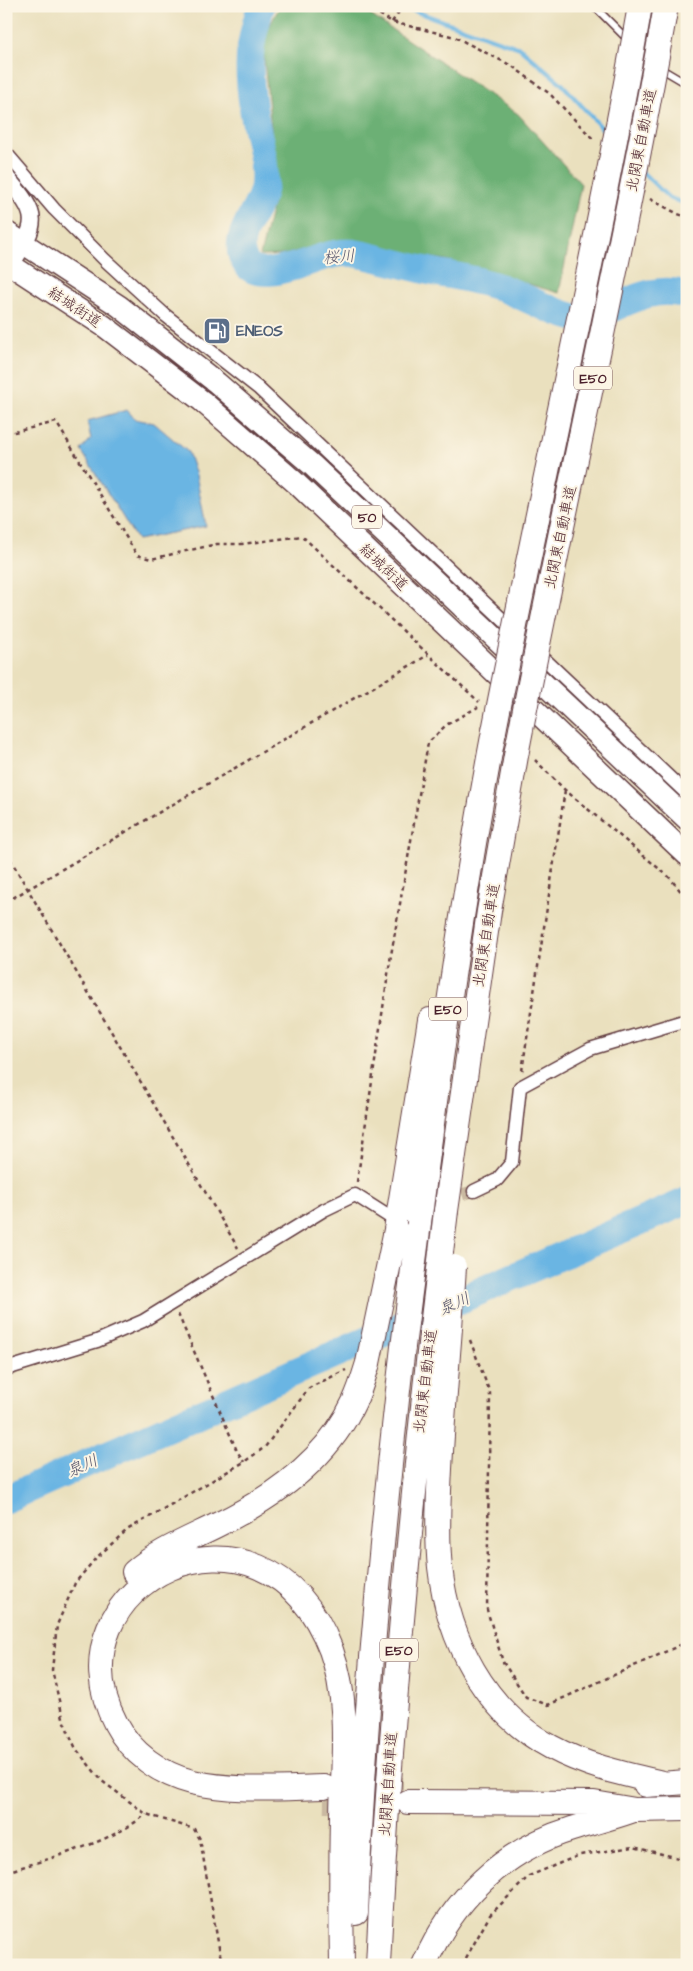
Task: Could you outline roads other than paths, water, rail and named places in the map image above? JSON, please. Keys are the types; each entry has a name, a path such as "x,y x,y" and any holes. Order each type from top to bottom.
{"highway":[{"name":"北関東自動車道","path":"354,1965 366,1729 373,1633 403,1347 444,1034 494,731 525,572 618,128 640,6"},
{"name":"北関東自動車道","path":"378,1965 392,1728 416,1461 449,1332 474,1016 489,911 548,589 643,135 666,6"},
{"name":"50","path":"6,232 25,242"},
{"name":"結城街道","path":"25,242 119,306 225,389 312,465 687,819"},
{"name":"結城街道","path":"8,266 104,326 202,401 282,470 687,855"},
{"path":"342,1965 341,1884 344,1725 336,1669 323,1632 300,1596 271,1572 234,1560 216,1557 184,1563 166,1570 134,1591 121,1606 111,1624 105,1642 102,1683 106,1703 124,1738 138,1754 157,1768 192,1782 241,1788 324,1794 213,1801 179,1793 147,1780 120,1756 98,1723 91,1703 88,1684 89,1645 94,1628 110,1596 138,1568 176,1544 219,1524 266,1498 288,1482 314,1460 341,1424 354,1402 359,1365 392,1223 428,1029 482,795"},
{"path":"449,1332 440,1459 438,1536 439,1565 445,1598 459,1643 485,1688 504,1711 525,1730 549,1746 577,1760 602,1769 662,1783"},
{"path":"687,1782 606,1790 409,1795 594,1803 635,1810 687,1808"},
{"path":"424,1965 438,1934 451,1915 472,1890 501,1864 520,1852 571,1829 635,1810"}],"street":[{"path":"6,153 54,209 105,260 165,315 258,388 687,794"},
{"name":"結城街道","path":"6,177 28,206 32,217 31,231 8,266"},
{"path":"459,1202 497,1180 512,1162 520,1087 590,1049 687,1020"},
{"path":"6,1369 97,1341 143,1321 324,1210 355,1196 392,1223"}],"lane":[{"path":"594,6 641,53"},
{"path":"648,60 687,84"}],"water":[{"path":"127,410 135,419 154,423 188,452 196,475 206,526 137,540 81,450 91,439 87,421"}],"waterway":[{"name":"桜川","path":"261,6 252,42 250,69 254,117 265,175 262,194 243,233 241,243 241,252 245,262 251,269 271,272 330,255 355,253 490,284 566,315 587,319 597,317 629,300 648,294 667,292 687,295"},
{"path":"400,6 520,48 562,84 608,135"},
{"path":"642,172 669,198 687,204"},
{"name":"泉川","path":"221,1404 687,1201"},
{"name":"泉川","path":"6,1499 212,1408"}],"tunnel":[{"path":"445,1199 474,1191"},
{"path":"343,1788 410,1789"},
{"path":"324,1801 363,1802"}],"place":[{"name":"ENEOS","path":"217,331"}]}
